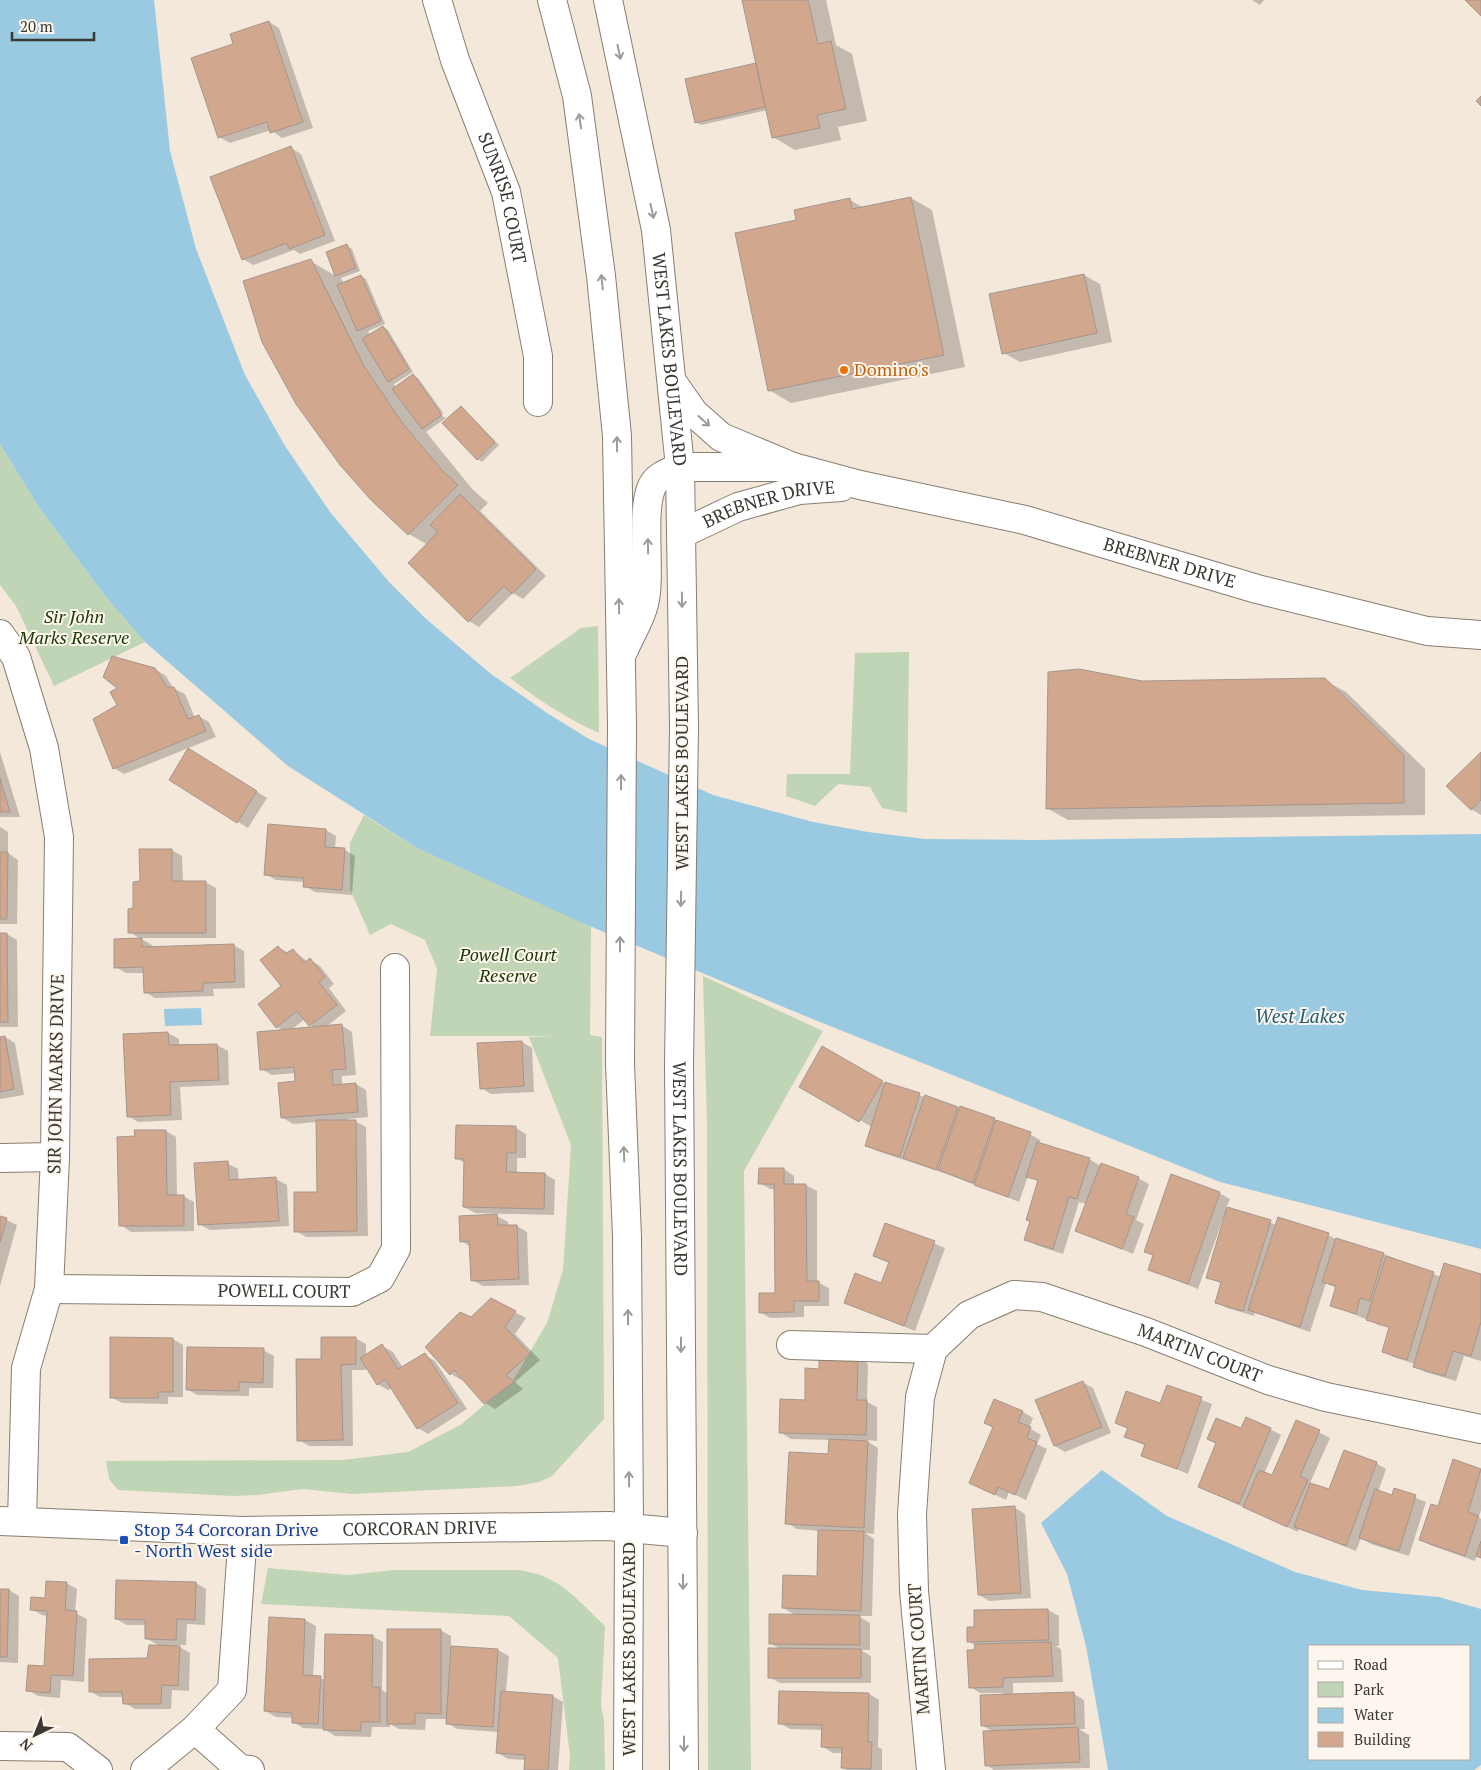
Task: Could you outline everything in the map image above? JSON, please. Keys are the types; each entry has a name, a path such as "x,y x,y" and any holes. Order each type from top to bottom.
{"street":[{"name":"SUNRISE COURT","path":"437,0 455,60 506,192 538,356 538,402"},
{"name":"WEST LAKES BOULEVARD","path":"552,0 577,96 601,276 617,436 622,725 620,993 627,1237 630,1528 628,1770"},
{"name":"WEST LAKES BOULEVARD","path":"608,0 656,230 680,468 684,727 679,1034 684,1770"},
{"path":"673,384 694,413 721,437 793,467"},
{"name":"BREBNER DRIVE","path":"680,468 793,467 860,485 1025,520 1257,589 1428,631 1481,635"},
{"path":"620,659 644,604 648,554 647,504 654,483 665,474 680,468"},
{"name":"BREBNER DRIVE","path":"681,534 738,507 799,490 860,485"},
{"name":"SIR JOHN MARKS DRIVE","path":"0,634 16,657 44,748 59,837 55,1157 49,1289 26,1368 11,1521"},
{"name":"POWELL COURT","path":"49,1289 352,1292 380,1278 396,1248 395,968"},
{"path":"0,1158 55,1157"},
{"name":"MARTIN COURT","path":"931,1770 914,1591 912,1514 920,1397 933,1349 969,1315 990,1304 1014,1295 1042,1297 1146,1332 1268,1380 1326,1398 1481,1429"},
{"path":"791,1345 933,1349"},
{"name":"CORCORAN DRIVE","path":"11,1521 243,1531 609,1526 630,1528"},
{"name":"WEST LAKES BOULEVARD","path":"630,1528 683,1533"},
{"path":"145,1770 195,1729 232,1690 243,1531"},
{"path":"195,1729 240,1769 250,1770"},
{"path":"0,1746 68,1747 98,1770"}],"green space":[{"name":"Sir John Marks Reserve","path":"0,444 40,509 105,596 145,642 54,686 16,606 0,585"},
{"path":"598,626 599,733 553,708 510,678 581,628"},
{"path":"909,652 907,813 882,808 870,787 838,784 815,806 786,796 787,774 850,774 855,653"},
{"name":"Powell Court Reserve","path":"364,815 417,848 591,926 590,1035 602,1037 604,1419 552,1476 539,1482 517,1486 352,1494 302,1489 258,1495 232,1496 118,1490 109,1479 106,1461 343,1460 408,1452 462,1424 514,1379 547,1323 563,1270 571,1145 529,1037 554,1036 430,1036 437,969 425,940 391,924 370,935 350,889 350,843"},
{"path":"703,976 823,1031 744,1171 751,1770 708,1770 707,1124"},
{"path":"268,1568 348,1575 395,1570 516,1570 544,1576 555,1582 575,1597 605,1626 601,1706 604,1720 605,1770 569,1770 570,1756 558,1658 509,1616 261,1604"}],"water":[{"name":"West Lakes","path":"0,0 154,0 170,151 196,249 245,375 285,446 330,512 389,582 425,618 491,674 547,713 589,739 713,795 813,822 868,832 925,839 1034,840 1481,834 1481,1249 1220,1182 810,1018 580,922 417,848 288,766 145,642 105,596 40,509 0,444"},
{"path":"201,1008 202,1025 165,1026 164,1009"},
{"path":"1102,1470 1167,1516 1295,1572 1362,1590 1439,1597 1481,1609 1481,1765 1474,1770 1108,1770 1086,1646 1067,1574 1041,1523"}],"building":[{"path":"742,0 808,0 818,44 831,41 846,109 817,115 820,128 772,138"},
{"path":"1465,0 1481,0 1481,16"},
{"path":"269,21 303,122 270,133 267,122 218,138 191,58 233,44 230,34"},
{"path":"756,63 765,107 695,123 685,79"},
{"path":"1481,96 1481,106 1476,101"},
{"path":"291,146 325,235 289,249 287,243 242,260 210,177"},
{"path":"911,197 944,355 768,391 735,233 796,220 794,210 850,198 852,209"},
{"path":"347,244 356,268 335,276 326,252"},
{"path":"311,259 364,366 403,424 442,470 458,485 408,535 371,500 340,465 296,404 262,342 243,281"},
{"path":"1084,274 1097,333 1002,354 989,294"},
{"path":"361,275 381,321 357,331 337,285"},
{"path":"383,326 409,369 388,382 362,339"},
{"path":"413,374 442,415 422,429 392,389"},
{"path":"461,406 495,442 477,460 442,423"},
{"path":"460,494 536,569 512,594 504,586 468,622 408,563 438,532 430,525"},
{"path":"112,656 155,668 167,687 174,687 188,719 199,715 206,731 113,769 93,719 117,705 110,692 117,688 103,677"},
{"path":"1079,669 1142,681 1325,678 1404,755 1404,803 1046,809 1048,672"},
{"path":"188,748 257,791 237,823 169,780"},
{"path":"1481,752 1481,800 1471,810 1446,786"},
{"path":"0,778 1,782 10,812 0,812"},
{"path":"268,824 326,829 325,847 345,848 342,890 303,887 304,878 264,875"},
{"path":"139,849 172,849 172,881 206,881 206,933 128,933 128,909 133,908 133,882 140,881"},
{"path":"0,852 8,852 7,919 0,919"},
{"path":"0,933 7,933 8,1022 0,1022"},
{"path":"142,938 142,947 234,944 235,982 203,983 203,991 144,993 143,967 114,968 114,939"},
{"path":"278,946 285,954 293,949 304,963 310,958 325,977 319,982 337,1005 309,1026 297,1011 276,1028 258,1004 281,986 260,960"},
{"path":"342,1024 346,1069 332,1070 333,1085 356,1083 358,1112 281,1118 278,1083 295,1081 294,1067 260,1070 257,1032"},
{"path":"168,1032 169,1045 217,1044 219,1080 170,1082 171,1115 127,1117 123,1034"},
{"path":"5,1036 14,1089 0,1092 0,1037"},
{"path":"522,1041 524,1086 480,1089 477,1043"},
{"path":"822,1046 883,1081 859,1122 799,1087"},
{"path":"885,1082 920,1093 900,1157 865,1146"},
{"path":"925,1095 958,1107 936,1170 903,1158"},
{"path":"960,1106 995,1118 973,1183 938,1170"},
{"path":"316,1120 356,1120 357,1231 294,1232 294,1192 317,1192"},
{"path":"996,1120 1031,1132 1008,1197 974,1185"},
{"path":"456,1125 516,1126 516,1153 507,1153 506,1172 545,1173 544,1209 463,1207 464,1159 455,1159"},
{"path":"134,1130 166,1130 167,1195 184,1195 184,1226 119,1226 117,1137 135,1136"},
{"path":"1037,1142 1090,1158 1077,1199 1069,1197 1053,1249 1024,1240 1030,1221 1026,1220 1038,1180 1026,1177"},
{"path":"228,1161 229,1180 276,1177 279,1221 198,1225 194,1163"},
{"path":"1101,1163 1139,1177 1126,1214 1134,1217 1122,1249 1075,1231"},
{"path":"759,1168 784,1168 784,1184 806,1184 807,1281 819,1281 819,1301 794,1301 794,1312 759,1313 759,1293 775,1293 774,1184 758,1184"},
{"path":"1171,1174 1220,1192 1188,1284 1148,1270 1153,1255 1144,1252"},
{"path":"1227,1207 1271,1220 1243,1311 1215,1303 1221,1282 1206,1278"},
{"path":"497,1214 498,1225 517,1225 519,1279 471,1281 469,1241 460,1242 459,1216"},
{"path":"0,1216 7,1218 0,1242"},
{"path":"1278,1217 1329,1233 1300,1327 1248,1310"},
{"path":"885,1223 935,1241 904,1326 844,1303 855,1273 881,1283 889,1262 873,1256"},
{"path":"1336,1238 1384,1253 1370,1301 1360,1298 1356,1314 1330,1306 1336,1286 1322,1282"},
{"path":"1386,1256 1434,1272 1407,1360 1382,1352 1389,1327 1366,1320"},
{"path":"1444,1263 1481,1274 1481,1322 1471,1356 1453,1351 1445,1376 1413,1367"},
{"path":"491,1298 516,1311 505,1327 530,1354 506,1375 514,1382 484,1404 454,1370 450,1375 425,1347 460,1312 471,1317"},
{"path":"110,1337 173,1338 173,1392 158,1392 158,1398 110,1398"},
{"path":"321,1337 356,1337 356,1364 341,1365 343,1440 297,1441 296,1359 321,1359"},
{"path":"382,1344 398,1369 425,1353 458,1403 417,1429 385,1379 377,1385 360,1358"},
{"path":"187,1347 264,1348 263,1383 239,1382 239,1391 186,1390"},
{"path":"819,1356 858,1357 857,1400 867,1400 866,1435 779,1433 780,1399 805,1400 805,1368 819,1369"},
{"path":"1083,1381 1102,1427 1054,1446 1035,1400"},
{"path":"1167,1385 1202,1397 1177,1469 1141,1456 1145,1444 1124,1437 1128,1428 1115,1423 1126,1391 1160,1403"},
{"path":"994,1399 1023,1411 1018,1422 1031,1427 1027,1438 1037,1442 1015,1495 998,1487 995,1495 969,1483 993,1427 984,1423"},
{"path":"1246,1417 1271,1428 1239,1504 1198,1487 1216,1443 1207,1439 1216,1418 1241,1428"},
{"path":"1296,1420 1320,1430 1300,1476 1308,1480 1287,1527 1243,1507 1259,1470 1272,1475"},
{"path":"829,1439 868,1441 864,1528 785,1524 789,1452 828,1454"},
{"path":"1344,1450 1377,1462 1346,1546 1294,1527 1310,1483 1329,1489"},
{"path":"1453,1459 1481,1469 1468,1512 1478,1516 1465,1556 1419,1540 1431,1504 1438,1506"},
{"path":"1394,1488 1416,1495 1399,1551 1359,1538 1375,1489 1392,1495"},
{"path":"1015,1506 1021,1593 978,1595 972,1509"},
{"path":"818,1530 864,1531 861,1611 782,1608 783,1575 817,1576"},
{"path":"1481,1541 1481,1558 1476,1556"},
{"path":"116,1580 196,1582 195,1620 177,1619 176,1640 145,1639 145,1620 115,1619"},
{"path":"46,1581 67,1582 65,1610 77,1611 73,1676 51,1675 50,1693 26,1691 28,1665 44,1666 47,1611 30,1610 31,1597 45,1598"},
{"path":"0,1589 9,1589 7,1657 0,1657"},
{"path":"1048,1609 1049,1640 967,1642 967,1627 974,1627 974,1610"},
{"path":"769,1614 860,1615 860,1645 769,1644"},
{"path":"269,1617 305,1619 303,1675 321,1676 318,1724 292,1723 292,1713 264,1711"},
{"path":"387,1629 441,1629 441,1714 415,1713 415,1724 387,1724"},
{"path":"325,1634 373,1635 372,1687 380,1687 380,1722 361,1722 361,1731 323,1730"},
{"path":"1051,1642 1053,1676 1003,1678 1003,1687 969,1688 967,1650 974,1650 975,1644"},
{"path":"149,1645 180,1646 178,1686 162,1685 161,1704 123,1704 122,1692 89,1692 89,1659 147,1658"},
{"path":"451,1646 498,1649 493,1727 446,1724"},
{"path":"768,1648 861,1649 861,1678 768,1678"},
{"path":"501,1691 553,1695 548,1770 524,1770 525,1755 496,1753"},
{"path":"779,1691 869,1693 868,1742 872,1742 871,1769 841,1768 842,1748 821,1747 822,1725 778,1724"},
{"path":"1074,1692 1075,1724 981,1726 980,1695"},
{"path":"1078,1727 1080,1762 985,1766 983,1731"}],"place":[{"name":"Domino's","path":"844,370"},
{"name":"Stop 34 Corcoran Drive - North West side","path":"124,1540"}]}
